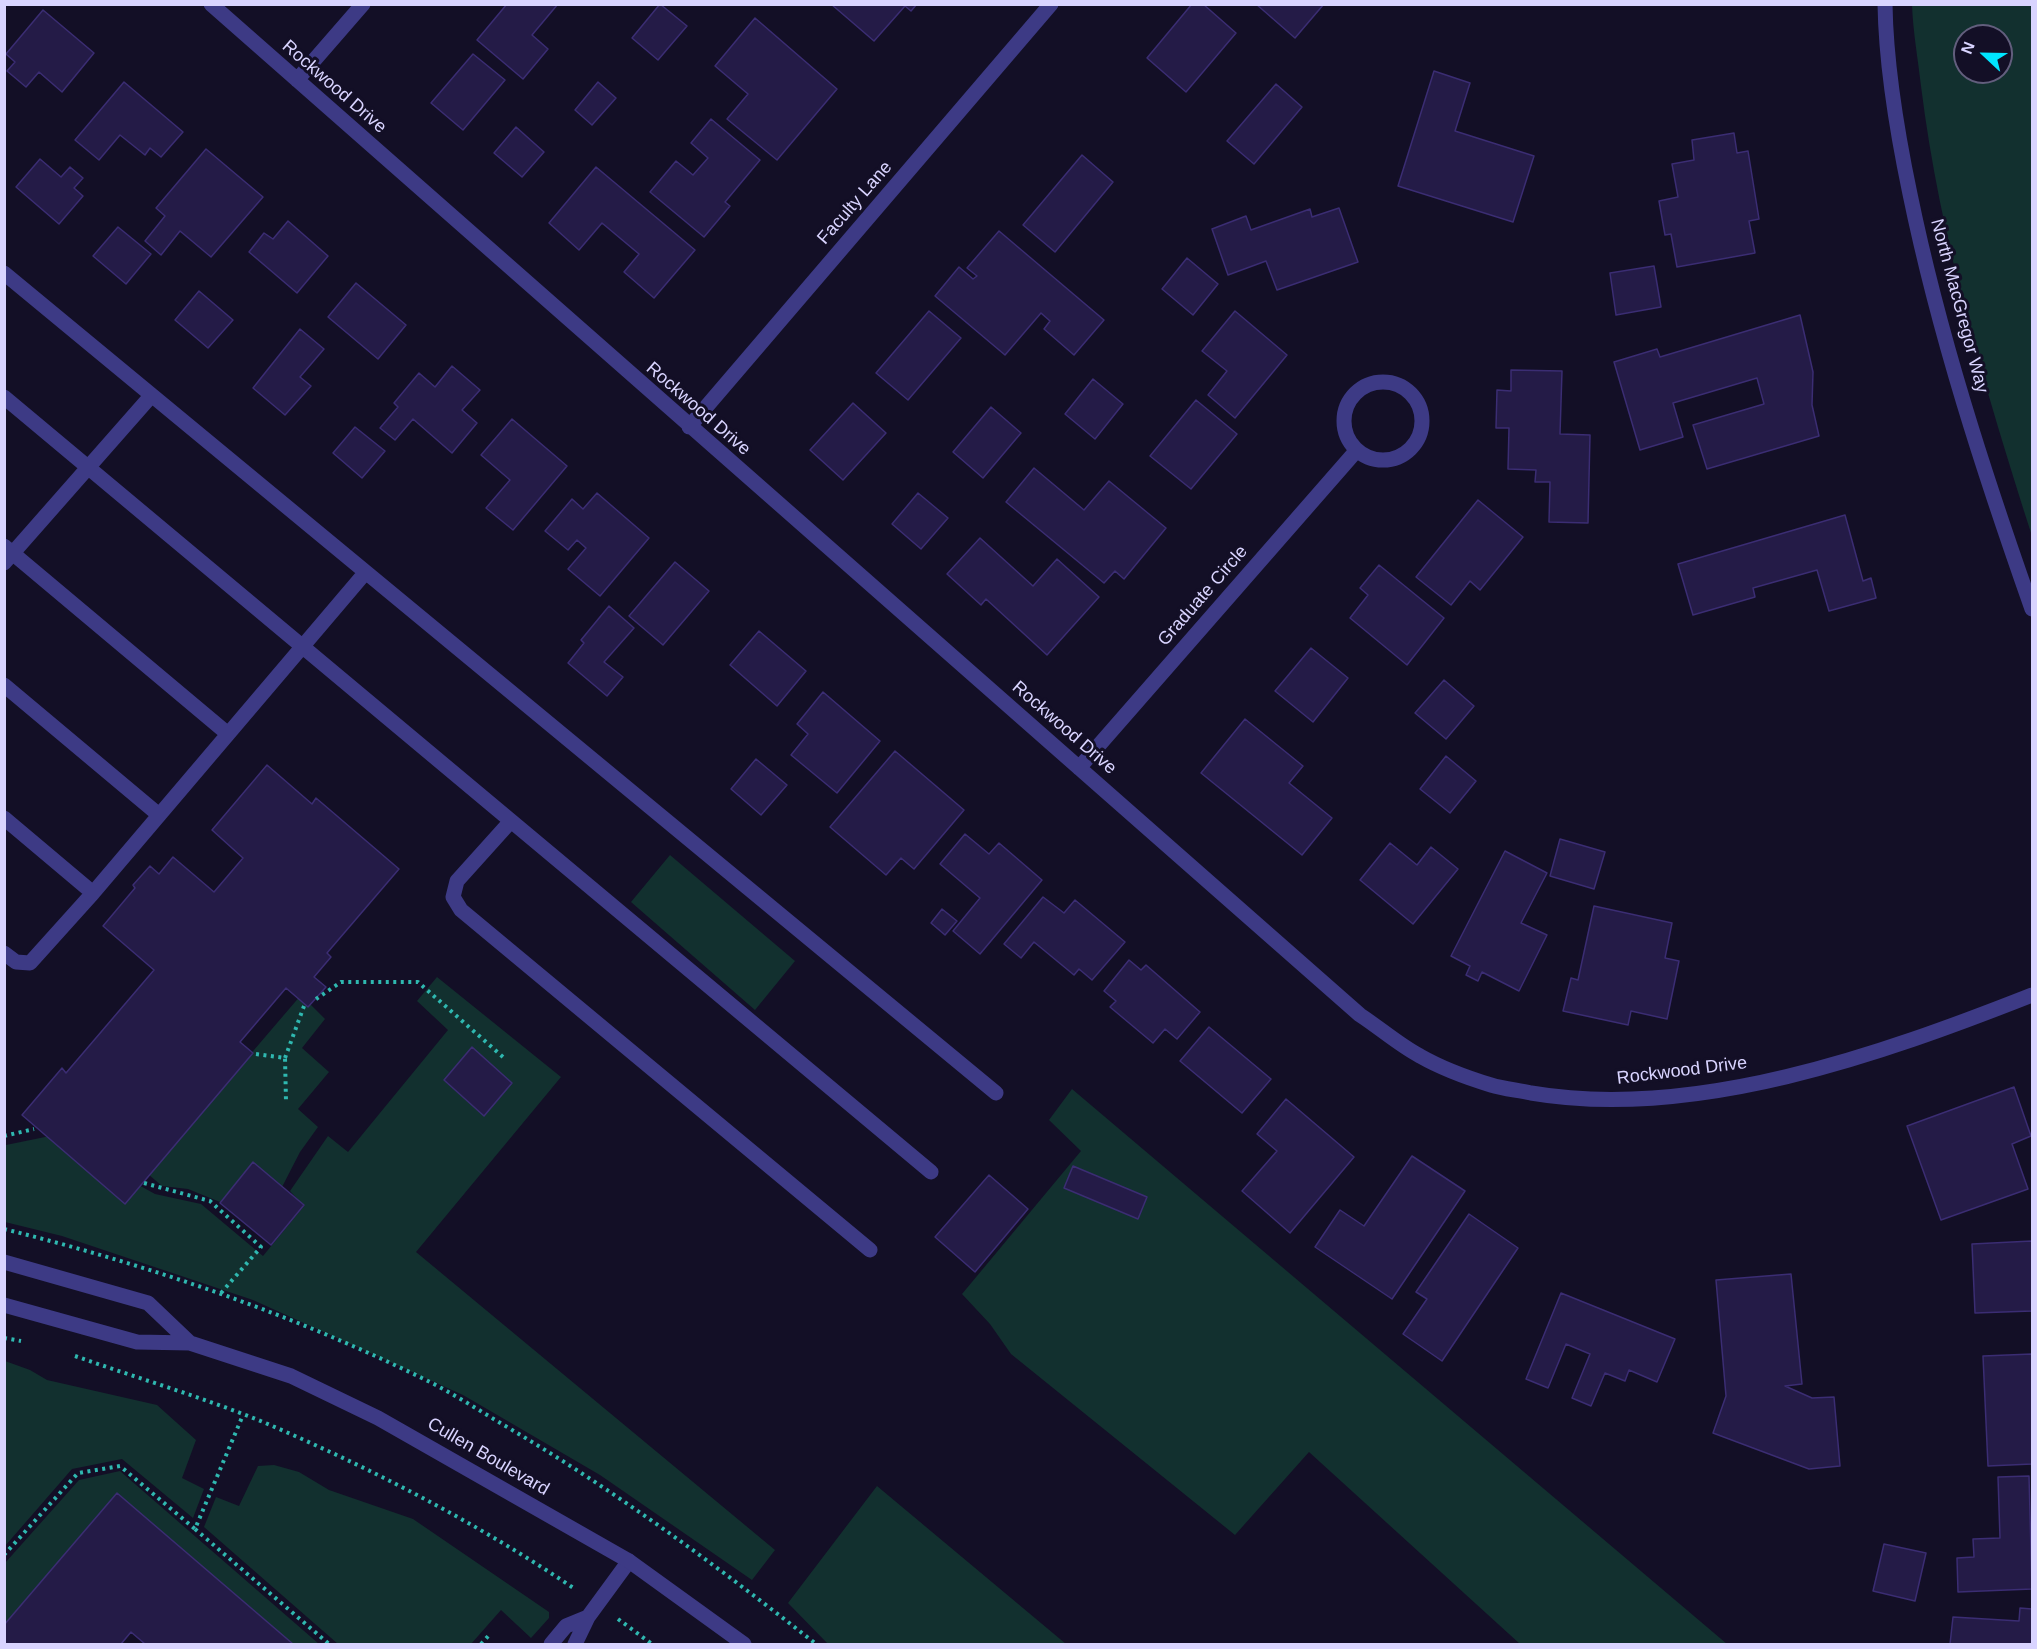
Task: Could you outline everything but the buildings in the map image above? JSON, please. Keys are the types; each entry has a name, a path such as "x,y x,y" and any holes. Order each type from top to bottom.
{"street":[{"name":"Rockwood Drive","path":"211,4 689,427 1360,1015 1420,1056 1492,1086 1567,1099 1626,1100 1722,1089 1794,1074 1924,1037 2032,995"},
{"path":"297,80 363,4"},
{"name":"Faculty Lane","path":"689,427 1051,4"},
{"name":"North MacGregor Way","path":"1885,4 1886,31 1900,145 1926,272 1991,491 2032,609"},
{"path":"4,273 996,1093"},
{"path":"1382,382 1394,383 1406,389 1415,398 1421,416 1420,434 1413,446 1392,459 1380,460 1357,450 1349,440 1344,427 1347,407 1358,391 1369,384 1382,382"},
{"path":"151,396 7,554 228,734"},
{"path":"4,397 931,1172"},
{"name":"Graduate Circle","path":"1079,768 1357,450"},
{"path":"4,952 16,962 30,963 93,893 366,573"},
{"path":"4,686 159,815"},
{"path":"4,818 93,893"},
{"path":"511,821 457,881 453,897 461,910 870,1250"},
{"name":"Cullen Boulevard","path":"4,1262 148,1303 190,1343"},
{"name":"Cullen Boulevard","path":"4,1305 137,1342 190,1343 291,1376 378,1418 629,1561 744,1644"},
{"path":"575,1644 588,1617 629,1561"},
{"path":"551,1644 566,1626 588,1617"}],"path":[{"path":"316,999 341,982 418,982 503,1057"},
{"path":"285,1101 285,1058 304,1006"},
{"path":"256,1054 285,1058"},
{"path":"4,1136 34,1129"},
{"path":"144,1183 210,1201 261,1247 221,1293"},
{"path":"4,1229 59,1243 221,1293 427,1380 540,1446 672,1534 816,1644"},
{"path":"4,1338 25,1341"},
{"path":"65,1353 243,1415 378,1474 562,1581"},
{"path":"195,1529 243,1415"},
{"path":"4,1555 78,1473 120,1466 330,1644"},
{"path":"629,1626 652,1644"},
{"path":"482,1644 491,1633"}],"green space":[{"path":"1912,5 2032,5 2032,536 1981,369 1952,257 1929,143"},
{"path":"670,855 795,961 755,1010 631,902"},
{"path":"437,977 561,1077 416,1252 775,1550 752,1580 600,1475 463,1395 253,1300 62,1236 5,1222 6,1145 50,1136 155,1194 201,1204 263,1256 304,1206 290,1191 328,1136 348,1152 448,1030 417,1001"},
{"path":"301,995 325,1019 302,1048 329,1072 298,1109 318,1127 300,1152 282,1187 253,1166 220,1202 188,1189 162,1186 148,1174"},
{"path":"1072,1089 1727,1644 1520,1644 1309,1452 1235,1535 1011,1354 990,1324 962,1294 1081,1151 1049,1120"},
{"path":"5,1361 30,1370 47,1380 157,1405 196,1440 182,1478 204,1489 193,1518 122,1459 72,1469 5,1546"},
{"path":"274,1465 299,1472 329,1490 413,1519 549,1612 549,1618 531,1638 501,1610 471,1644 338,1644 204,1527 216,1497 239,1506 258,1466"},
{"path":"120,1471 319,1644 293,1644 117,1494 5,1625 5,1563 79,1480"},
{"path":"877,1486 1066,1644 828,1644 788,1603"}]}
